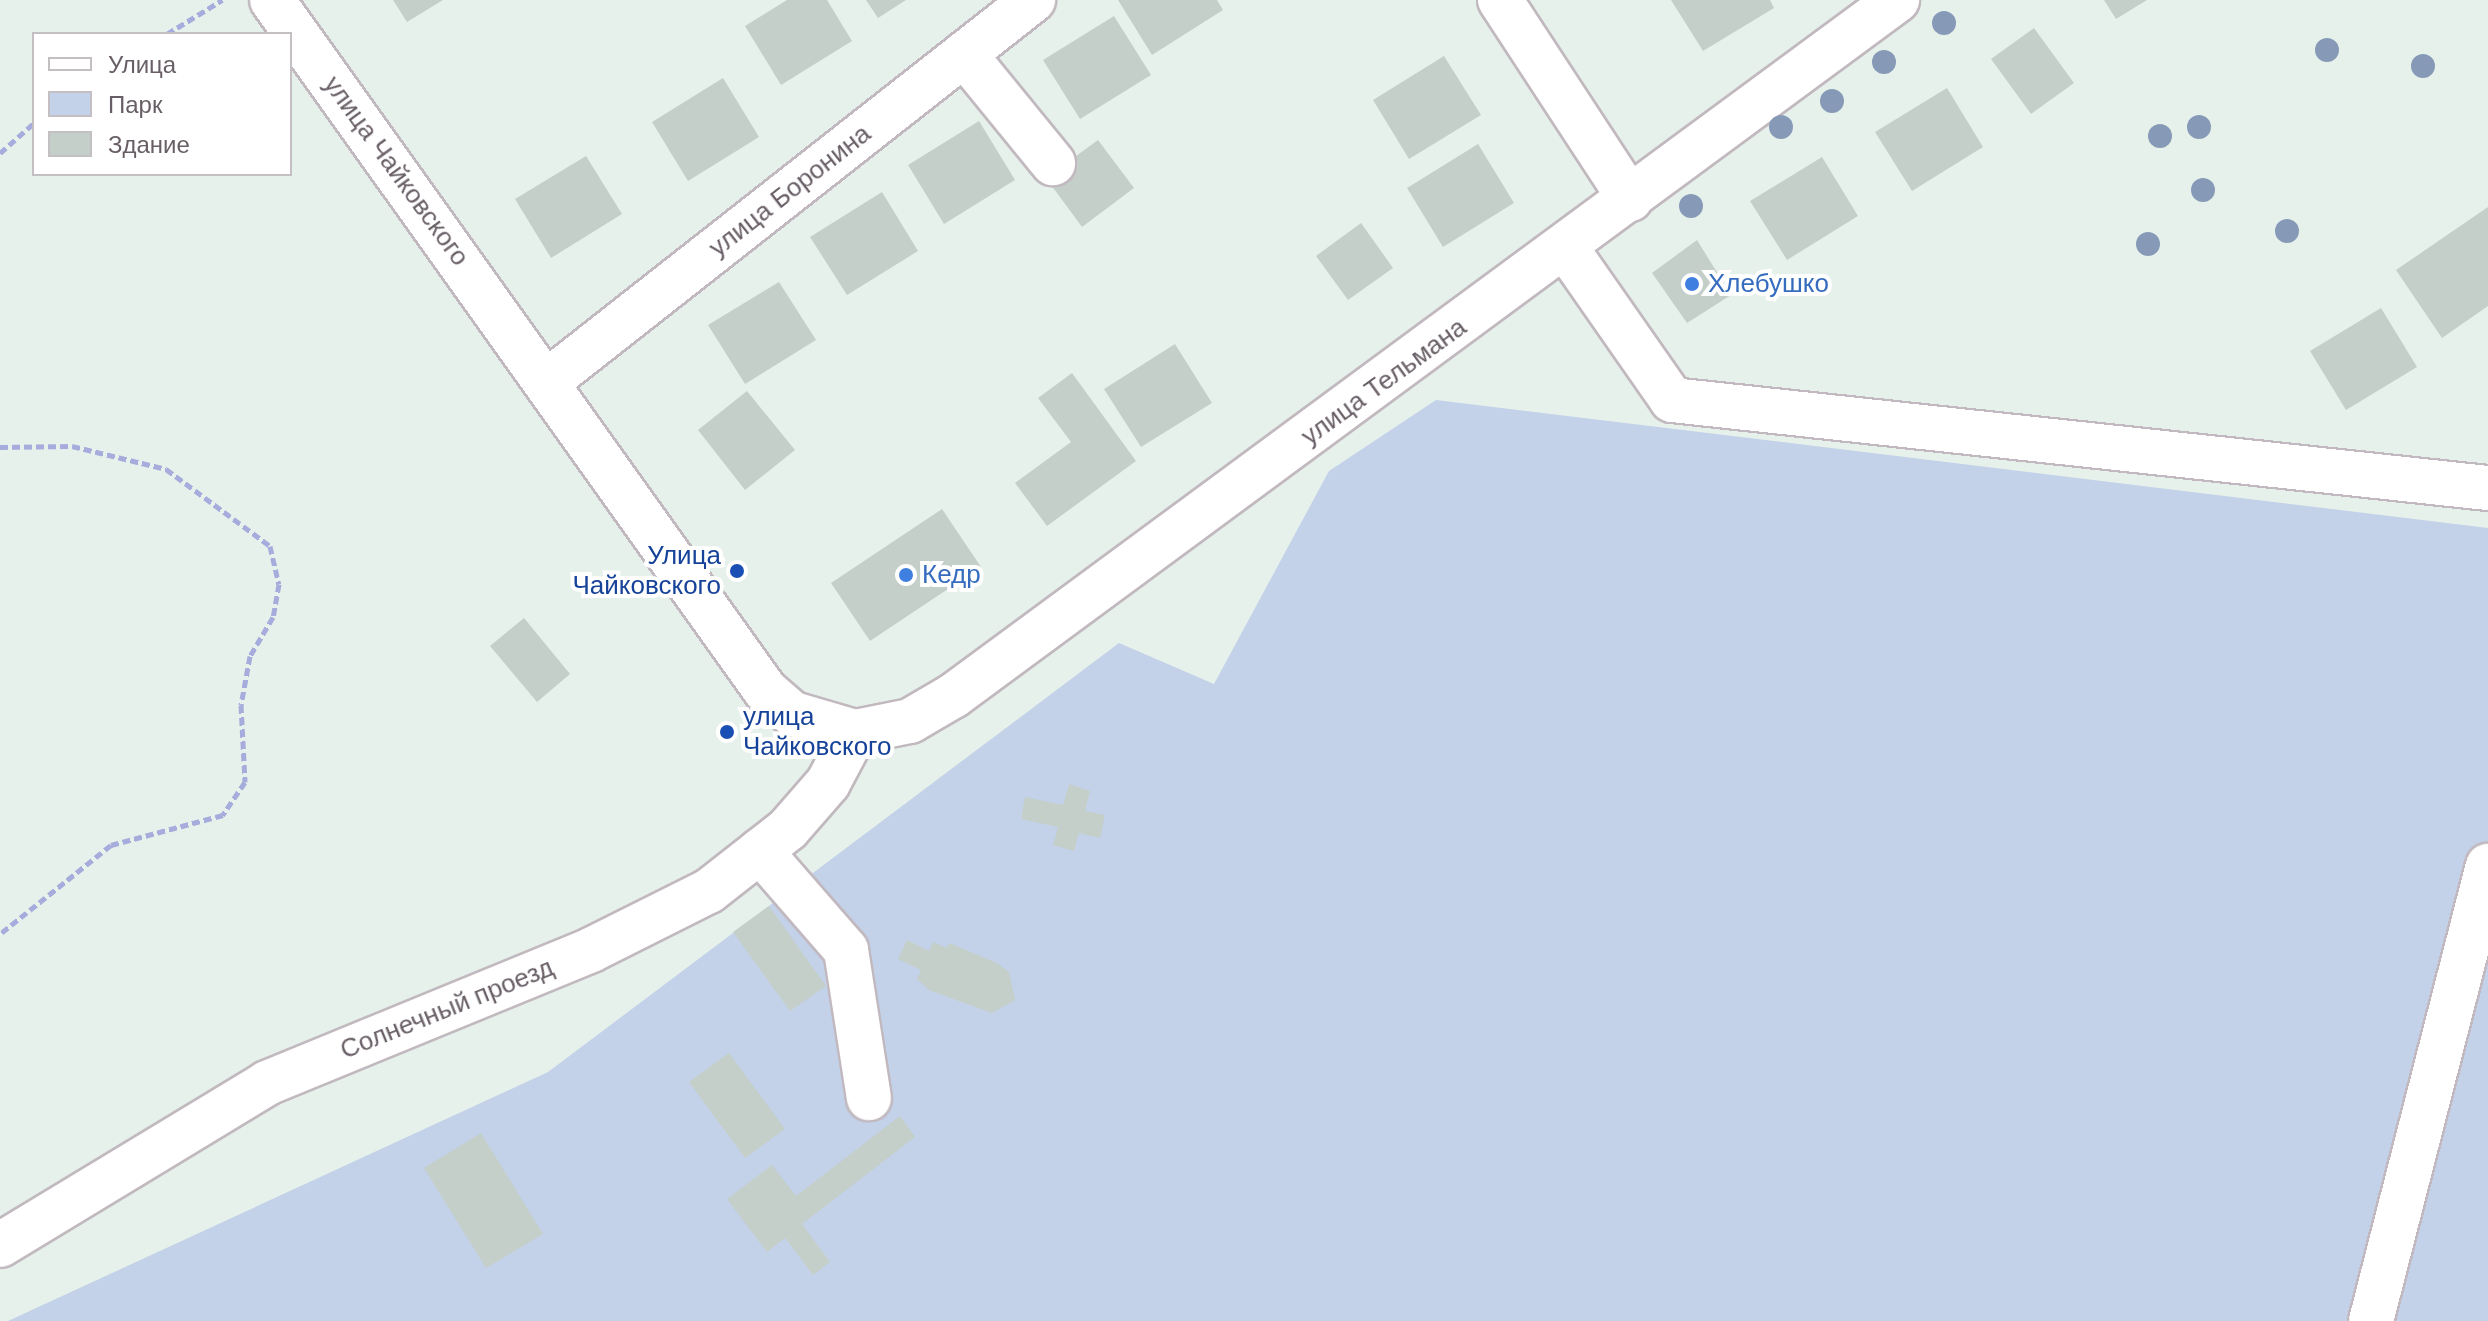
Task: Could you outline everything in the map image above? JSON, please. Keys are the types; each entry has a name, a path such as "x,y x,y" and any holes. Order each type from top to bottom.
{"street":[{"name":"улица Чайковского","path":"272,0 548,381 765,690 793,714 855,732"},
{"name":"улица Боронина","path":"548,381 1033,0"},
{"path":"1500,0 1630,199"},
{"name":"улица Тельмана","path":"855,732 910,721 953,696 1566,248 1897,0"},
{"path":"964,54 1053,163"},
{"path":"1566,248 1672,400 2488,488"},
{"name":"Солнечный проезд","path":"0,1245 267,1083 591,950 709,891 760,851 828,783 855,732"},
{"path":"760,851 846,950 869,1098"},
{"path":"2371,1321 2488,866"}],"path":[{"path":"170,32 222,0"},
{"path":"0,153 32,125"},
{"path":"0,447 72,446 166,469 270,546 279,584 273,617 250,656 241,705 245,782 223,815 111,845 0,934"}],"green space":[{"path":"1436,400 2488,528 2488,1321 8,1321 548,1072 1119,643 1214,684 1329,471"}],"building":[{"path":"393,0 443,0 407,22"},
{"path":"787,0 827,0 852,41 781,85 745,26"},
{"path":"866,0 906,0 878,18"},
{"path":"1118,0 1217,0 1223,10 1152,55"},
{"path":"1671,0 1770,0 1774,8 1703,51"},
{"path":"2104,0 2147,0 2116,19"},
{"path":"1114,16 1151,75 1080,119 1043,60"},
{"path":"2034,28 2074,83 2031,114 1991,59"},
{"path":"1444,56 1481,115 1409,159 1373,100"},
{"path":"723,78 759,137 688,181 652,122"},
{"path":"1947,88 1983,147 1912,191 1875,132"},
{"path":"979,121 1015,180 944,224 908,165"},
{"path":"1098,140 1134,188 1082,227 1046,178"},
{"path":"1478,144 1514,203 1443,247 1407,188"},
{"path":"586,156 622,214 551,258 515,199"},
{"path":"1822,157 1858,216 1787,260 1750,201"},
{"path":"882,192 918,251 847,295 810,237"},
{"path":"2488,207 2488,306 2442,338 2396,270"},
{"path":"1361,223 1393,268 1348,300 1316,256"},
{"name":"Хлебушко","path":"1697,240 1731,295 1687,323 1652,273"},
{"path":"779,282 816,340 745,384 708,325"},
{"path":"2381,308 2417,367 2346,410 2310,351"},
{"path":"1175,344 1212,403 1141,447 1104,389"},
{"path":"1072,373 1136,461 1047,526 1015,483 1071,442 1038,398"},
{"path":"747,391 795,450 745,490 698,430"},
{"name":"Кедр","path":"942,509 981,567 870,641 831,583"},
{"path":"524,618 570,674 537,702 490,646"},
{"path":"1069,784 1090,791 1085,811 1105,815 1100,838 1079,833 1074,851 1053,845 1058,827 1021,819 1025,797 1063,805"},
{"path":"769,906 826,986 790,1011 733,932"},
{"path":"907,940 929,951 933,942 947,948 949,943 997,963 1009,972 1015,1000 992,1013 929,990 917,979 921,970 898,959"},
{"path":"729,1053 785,1129 745,1158 689,1082"},
{"path":"900,1116 915,1137 802,1224 830,1262 813,1275 785,1238 767,1252 727,1199 772,1165 796,1196"},
{"path":"481,1133 543,1234 486,1268 424,1168"}],"place":[{"name":"Хлебушко","path":"1692,284"},
{"name":"Улица Чайковского","path":"737,571"},
{"name":"Кедр","path":"906,575"},
{"name":"улица Чайковского","path":"727,732"}]}
